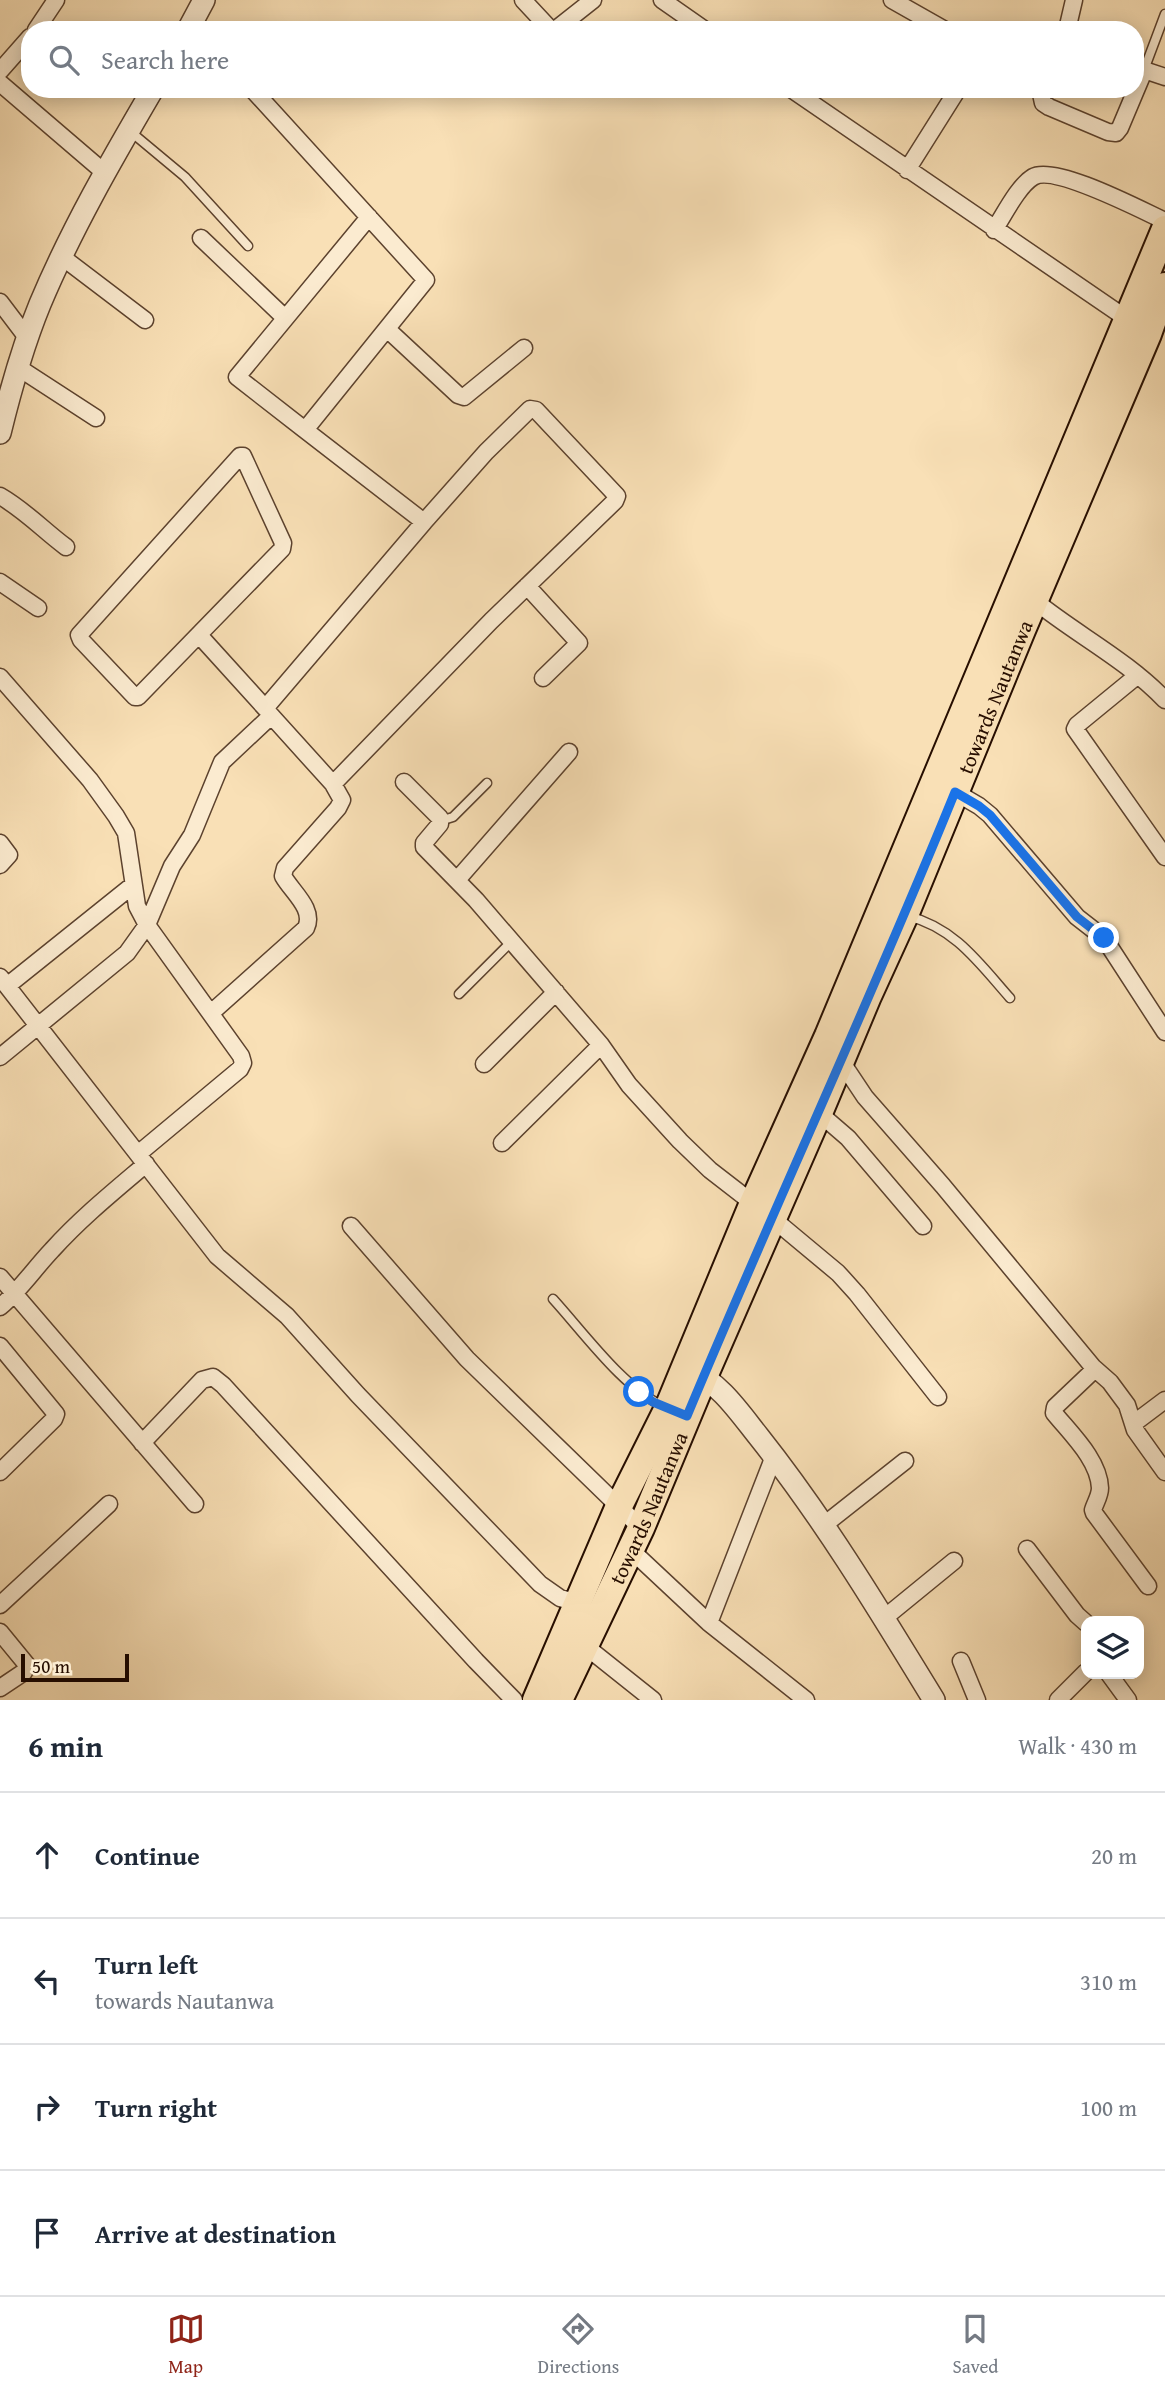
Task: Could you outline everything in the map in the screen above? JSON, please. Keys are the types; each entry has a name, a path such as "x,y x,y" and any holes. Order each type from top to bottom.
{"main road":[{"path":"763,1210 828,1036 918,818 1138,327 1165,229"},
{"name":"towards Nautanwa","path":"559,1700 636,1539 678,1412 763,1210 820,1113 905,915 1035,601 1138,327 1165,286"},
{"path":"536,1700 619,1506 678,1412"}],"street":[{"path":"42,21 56,0"},
{"path":"195,21 204,0"},
{"path":"523,0 544,21"},
{"path":"565,21 593,0"},
{"path":"662,0 692,21"},
{"path":"892,0 929,21"},
{"path":"1069,21 1074,0"},
{"path":"0,71 21,47"},
{"path":"1144,70 1165,76"},
{"path":"0,83 105,173"},
{"path":"0,433 39,306 61,257 148,98"},
{"path":"260,98 426,280 305,430"},
{"path":"804,98 1138,327"},
{"path":"907,170 952,98"},
{"path":"1041,98 1042,103 1049,107 1116,133 1130,98"},
{"path":"994,230 1023,186 1033,177 1045,173 1090,187 1165,221"},
{"path":"369,217 237,377 424,522"},
{"path":"201,238 285,318"},
{"path":"61,257 145,320"},
{"path":"0,302 29,339"},
{"path":"387,329 461,397 467,396 524,348"},
{"path":"19,368 96,418"},
{"path":"0,1057 127,953 147,925 172,866 192,835 222,762 268,712 424,522 486,452 530,409 536,410 617,496 615,501 527,586 333,784"},
{"path":"242,455 283,543 282,549 199,635 135,697 79,635 242,455"},
{"path":"0,496 32,516 66,547"},
{"path":"0,582 38,608"},
{"path":"527,586 579,643 543,678"},
{"path":"1035,601 1138,675 1165,700"},
{"path":"199,635 333,784 342,800 285,868 283,876 308,911 310,920 306,928 211,1013"},
{"path":"1138,675 1077,724 1076,733 1165,857"},
{"path":"0,677 90,780 117,816 126,833 137,906 147,925 241,1056 243,1063 240,1069 142,1159 70,1231 15,1294 0,1307"},
{"path":"457,880 569,752"},
{"path":"404,782 440,818 423,845 556,992 601,1045 629,1085 710,1170 813,1251 857,1294 938,1396"},
{"path":"955,792 990,815 1077,917 1104,938 1165,1032"},
{"path":"0,843 9,855 0,865"},
{"path":"133,885 3,982 217,1255 287,1316 358,1395 540,1584 561,1598 578,1603"},
{"path":"484,1064 556,992"},
{"path":"502,1143 601,1045"},
{"path":"841,1061 865,1097 1096,1369 1110,1382 1127,1405 1133,1424 1165,1472"},
{"path":"820,1113 855,1146 923,1226"},
{"path":"352,1226 467,1359 619,1506 636,1539 709,1623 806,1700"},
{"path":"0,1277 195,1504"},
{"path":"0,1346 55,1414 54,1419 0,1472"},
{"path":"1096,1369 1055,1407 1054,1413 1085,1452 1094,1468 1100,1487 1094,1513 1148,1586"},
{"path":"695,1372 730,1401 774,1456 824,1525 934,1700"},
{"path":"142,1443 202,1380 213,1377 514,1700"},
{"path":"1133,1424 1165,1400"},
{"path":"709,1623 774,1456"},
{"path":"824,1525 905,1461"},
{"path":"0,1605 109,1504"},
{"path":"1027,1549 1081,1619"},
{"path":"883,1619 954,1561"},
{"path":"0,1632 27,1665 24,1672 0,1688"},
{"path":"584,1645 653,1700"},
{"path":"961,1661 977,1700"},
{"path":"1058,1700 1081,1677"},
{"path":"1113,1679 1128,1700"}],"lane":[{"path":"1144,60 1165,14"},
{"path":"128,131 185,177 248,246"},
{"path":"440,821 453,817 487,783"},
{"path":"905,915 928,921 963,945 1010,998"},
{"path":"459,993 512,941"},
{"path":"553,1299 630,1384 653,1402 678,1412"}],"route":[{"path":"639,1392 653,1402 687,1416 820,1113 955,792 990,815 1077,917 1104,938"}]}
